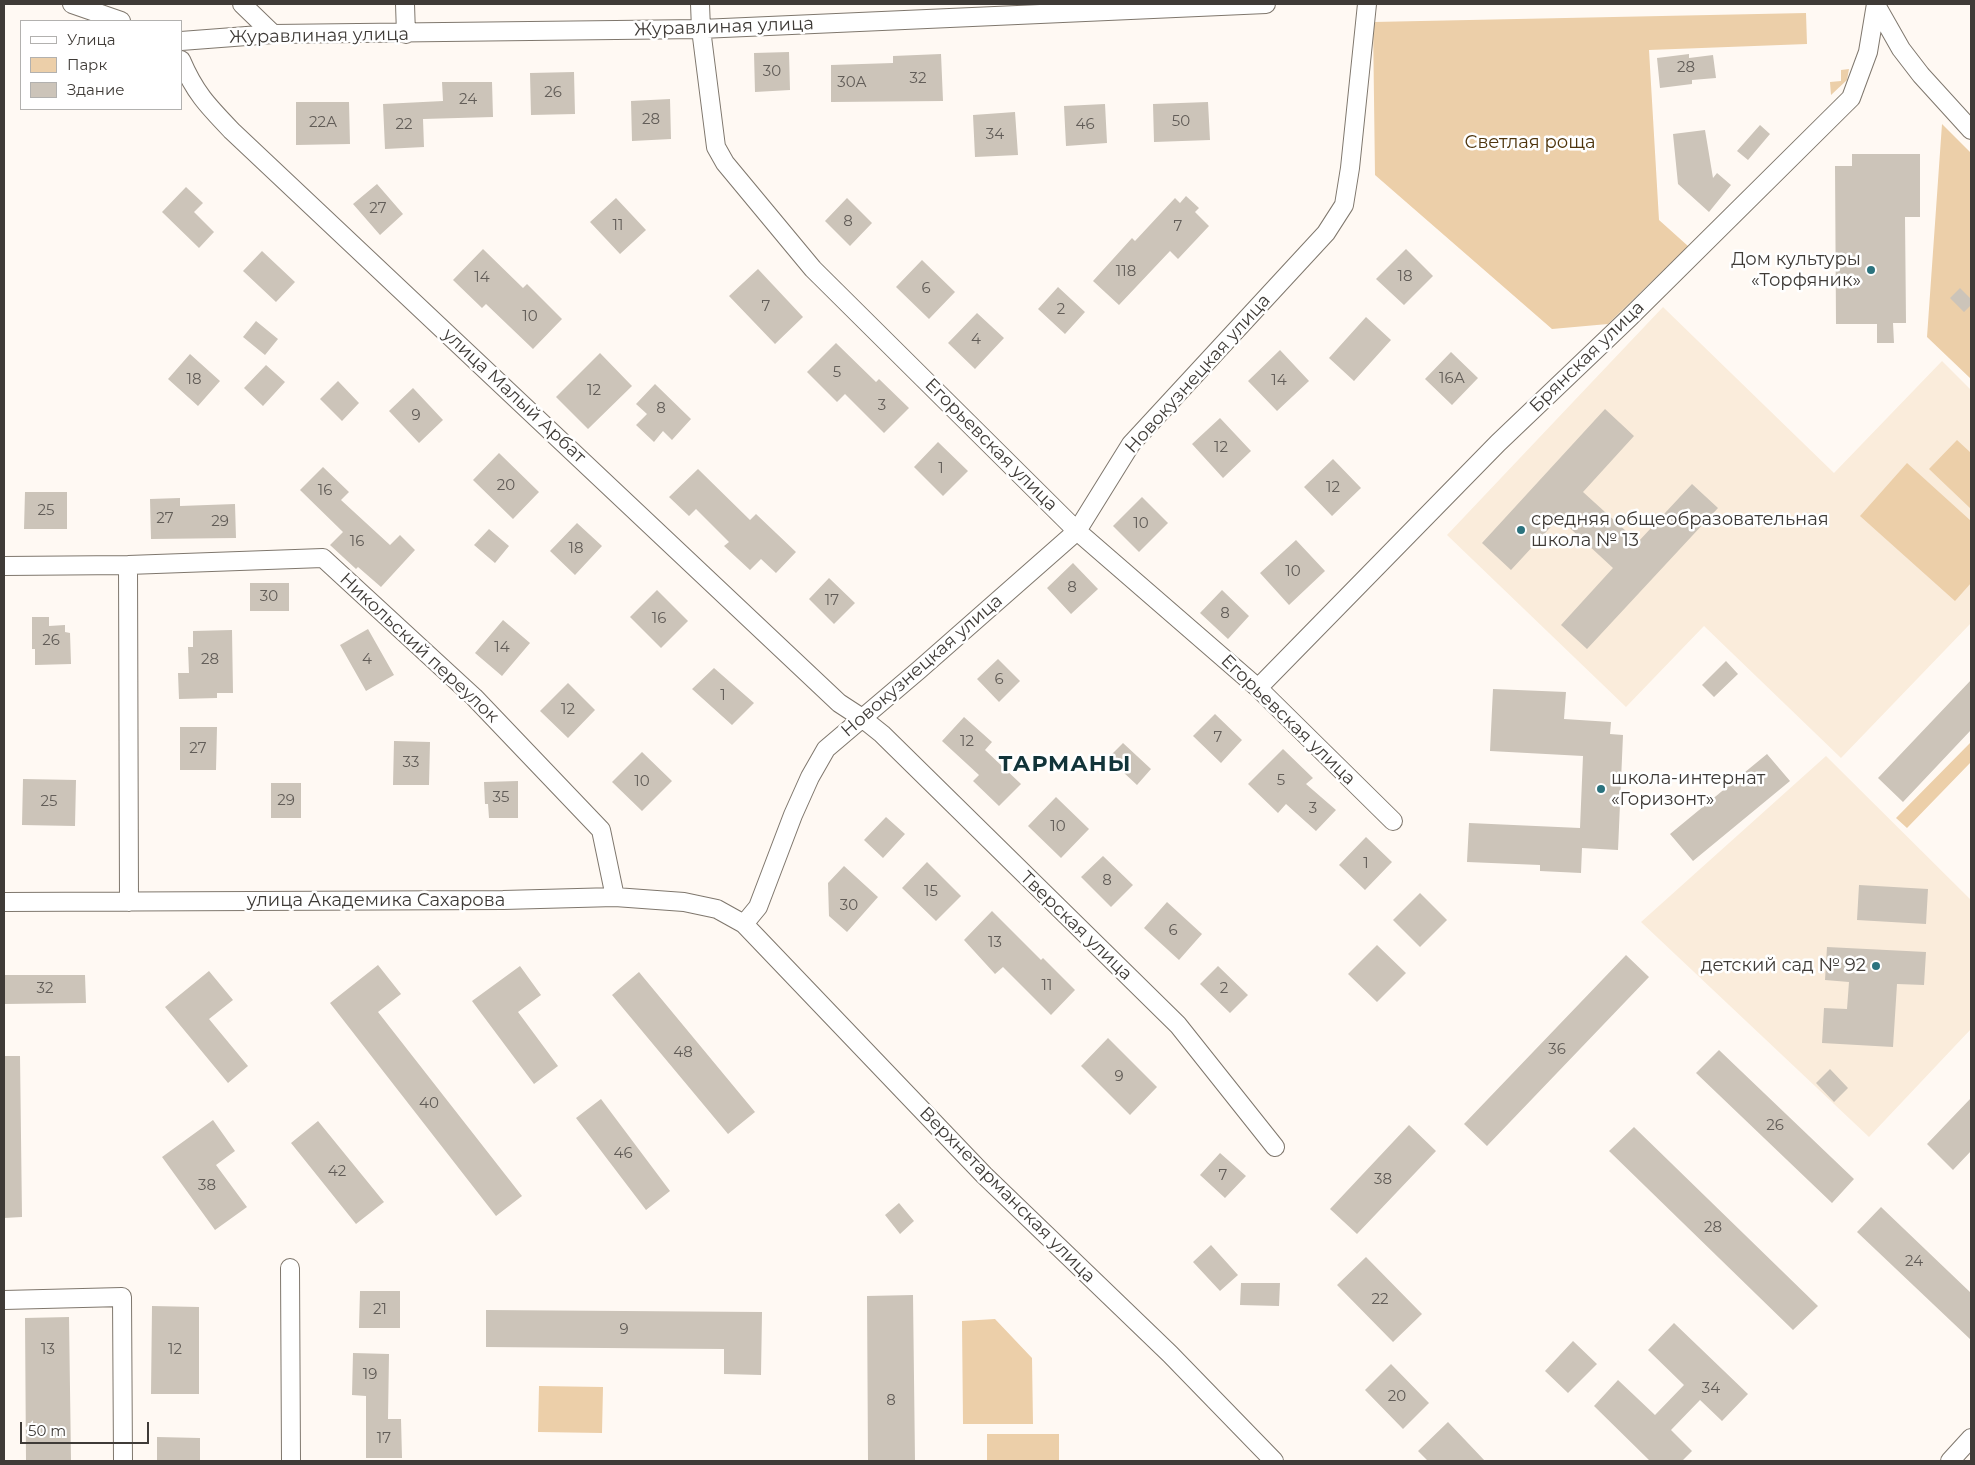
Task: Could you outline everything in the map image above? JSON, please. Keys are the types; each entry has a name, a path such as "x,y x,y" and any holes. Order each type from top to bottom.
{"street":[{"path":"72,4 118,20"},
{"path":"242,4 273,34"},
{"path":"405,4 406,34"},
{"name":"Егорьевская улица","path":"700,4 701,29 716,147 725,163 813,269 1077,531 1258,688 1393,821"},
{"name":"Журавлиная улица","path":"182,41 273,34 406,34 701,29 992,9 1266,4"},
{"name":"Новокузнецкая улица","path":"744,924 758,907 810,776 826,749 1077,531 1131,444 1326,233 1344,205 1350,168 1367,4"},
{"path":"1876,4 1901,49 1971,130"},
{"name":"Брянская улица","path":"1258,688 1498,443 1629,318 1851,98 1868,52 1876,4"},
{"name":"улица Малый Арбат","path":"182,62 190,80 204,102 232,131 839,704 862,718"},
{"name":"Никольский переулок","path":"4,566 128,566 323,558 474,697 601,830 615,897"},
{"path":"128,566 129,902"},
{"name":"Тверская улица","path":"862,718 882,734 1178,1025 1275,1147"},
{"name":"улица Академика Сахарова","path":"4,902 504,900 615,897 684,902 716,909 744,924"},
{"name":"Верхнетарманская улица","path":"744,924 984,1175 1170,1354 1274,1461"},
{"path":"290,1268 291,1461"},
{"path":"4,1300 122,1297 124,1461"},
{"path":"1950,1461 1971,1438"}],"shaded area":[{"path":"1663,307 1834,473 1942,361 1971,390 1971,623 1841,758 1704,626 1626,707 1447,535"},
{"path":"1826,756 1971,900 1971,1029 1869,1137 1641,922"}],"green space":[{"name":"Светлая роща","path":"1806,13 1807,44 1649,50 1659,220 1688,246 1608,324 1552,329 1375,175 1373,22"},
{"path":"1849,69 1847,80 1831,95 1830,82 1841,81 1841,70"},
{"path":"1942,124 1971,153 1971,379 1927,337"},
{"path":"1957,440 1971,453 1971,509 1929,469"},
{"path":"1907,463 1971,521 1971,583 1955,601 1860,516"},
{"path":"1971,742 1971,762 1907,828 1896,818"},
{"path":"995,1319 1032,1358 1033,1424 963,1424 962,1321"},
{"path":"539,1386 603,1387 602,1433 538,1432"},
{"path":"987,1434 1059,1434 1059,1461 987,1461"}],"building":[{"path":"789,52 790,90 755,92 754,53"},
{"path":"941,54 943,101 831,102 831,65 893,63 893,56"},
{"path":"1689,54 1689,58 1713,55 1716,78 1692,80 1692,84 1660,88 1657,58"},
{"path":"574,72 575,114 531,115 530,73"},
{"path":"442,82 492,82 493,117 423,119 424,147 385,149 383,104 443,101"},
{"path":"670,99 671,139 632,141 631,101"},
{"path":"296,102 349,102 350,144 296,145"},
{"path":"1208,102 1210,140 1154,142 1153,104"},
{"path":"1105,104 1107,143 1066,146 1064,106"},
{"path":"1015,112 1018,155 975,157 973,115"},
{"path":"1760,125 1770,134 1748,160 1737,151"},
{"path":"1705,130 1713,178 1717,173 1731,185 1709,212 1678,184 1673,134"},
{"name":"Дом культуры «Торфяник»","path":"1852,154 1920,154 1920,217 1905,217 1906,323 1893,323 1894,343 1877,343 1877,324 1836,324 1835,166 1852,166"},
{"path":"377,184 403,214 380,235 353,204"},
{"path":"186,187 203,203 194,212 214,232 199,248 162,212"},
{"path":"1186,196 1199,208 1195,212 1209,226 1178,259 1170,251 1119,305 1093,281 1132,238 1135,241 1175,198 1180,203"},
{"path":"616,198 646,230 620,254 590,222"},
{"path":"847,198 872,223 850,246 825,221"},
{"path":"483,249 523,288 527,284 562,319 533,349 486,304 482,308 453,280"},
{"path":"1406,249 1433,276 1404,305 1376,279"},
{"path":"262,251 295,282 276,302 243,271"},
{"path":"922,260 955,292 929,319 896,287"},
{"path":"758,269 803,317 775,344 729,296"},
{"path":"1058,287 1085,312 1065,334 1038,309"},
{"path":"1960,288 1971,299 1971,305 1964,312 1950,298"},
{"path":"977,313 1004,338 975,369 948,343"},
{"path":"1366,317 1391,340 1354,381 1329,358"},
{"path":"256,321 278,339 265,355 243,337"},
{"path":"836,343 876,382 879,379 909,408 884,433 845,394 837,402 807,372"},
{"path":"1280,350 1309,381 1277,411 1248,381"},
{"path":"1451,352 1478,378 1452,405 1425,379"},
{"path":"600,353 632,386 588,429 556,397"},
{"path":"190,354 220,381 198,406 168,379"},
{"path":"266,365 285,382 263,406 244,388"},
{"path":"338,381 359,403 342,421 320,399"},
{"path":"655,384 691,419 672,440 663,431 654,442 636,425 647,414 636,404"},
{"path":"413,388 443,420 419,443 389,411"},
{"name":"средняя общеобразовательная школа № 13","path":"1605,409 1634,436 1583,492 1638,542 1692,484 1718,508 1587,649 1561,625 1613,568 1559,518 1511,570 1482,543"},
{"path":"1220,418 1251,451 1223,478 1192,444"},
{"path":"938,442 968,471 943,496 914,467"},
{"path":"499,453 539,492 513,519 473,480"},
{"path":"1333,459 1361,488 1332,516 1304,487"},
{"path":"323,467 349,492 341,500 390,545 400,535 415,550 381,587 358,567 356,569 330,545 343,532 300,490"},
{"path":"698,469 750,520 756,514 796,552 776,573 761,559 750,570 724,546 729,542 696,509 689,516 669,497"},
{"path":"25,492 67,492 67,529 24,529"},
{"path":"1142,497 1168,523 1139,552 1113,526"},
{"path":"180,498 180,506 235,504 236,538 151,539 150,499"},
{"path":"577,523 602,546 575,575 550,551"},
{"path":"489,529 509,546 495,563 474,545"},
{"path":"1296,540 1325,571 1289,605 1260,573"},
{"path":"1073,563 1098,589 1071,614 1047,588"},
{"path":"829,578 855,603 834,624 809,599"},
{"path":"250,583 289,583 289,611 250,611"},
{"path":"657,590 688,621 661,648 630,617"},
{"path":"1222,590 1249,616 1228,639 1200,613"},
{"path":"32,617 49,617 49,626 65,625 65,632 70,633 71,664 35,665 35,649 32,649"},
{"path":"503,620 530,643 502,676 475,653"},
{"path":"368,629 394,675 366,691 340,645"},
{"path":"232,630 233,693 217,693 217,698 179,699 178,673 189,673 188,647 193,647 193,631"},
{"path":"998,659 1020,681 999,702 977,679"},
{"path":"1726,661 1738,674 1714,697 1702,685"},
{"path":"714,668 754,703 732,725 692,689"},
{"path":"1971,680 1971,730 1903,802 1878,778"},
{"path":"568,683 595,710 568,738 540,711"},
{"name":"школа-интернат «Горизонт»","path":"1493,689 1566,692 1564,719 1611,722 1610,734 1623,735 1618,850 1582,848 1581,873 1540,871 1540,865 1467,862 1469,823 1580,828 1583,756 1490,751"},
{"path":"1215,714 1242,740 1221,763 1193,736"},
{"path":"964,717 992,742 985,750 1021,784 999,806 973,781 979,775 942,741"},
{"path":"180,727 217,727 216,770 180,770"},
{"path":"394,741 430,742 429,785 393,785"},
{"path":"1123,743 1151,769 1137,785 1108,758"},
{"path":"1283,749 1313,778 1306,784 1336,810 1316,831 1286,804 1278,813 1248,784"},
{"path":"642,752 672,781 642,811 612,782"},
{"path":"1767,754 1790,781 1693,861 1670,834"},
{"path":"23,779 76,780 75,826 22,825"},
{"path":"518,781 518,818 489,818 488,804 485,804 484,782"},
{"path":"271,783 301,783 301,818 271,818"},
{"path":"1056,797 1089,829 1061,858 1028,826"},
{"path":"886,817 905,834 883,858 864,840"},
{"path":"1366,837 1392,862 1365,890 1339,865"},
{"path":"1103,856 1133,885 1111,907 1081,877"},
{"path":"927,862 961,896 936,921 902,888"},
{"path":"844,866 878,897 847,932 829,916 828,883"},
{"path":"1859,885 1928,889 1926,924 1857,920"},
{"path":"1420,893 1447,920 1420,947 1393,920"},
{"path":"1167,902 1202,934 1179,960 1144,928"},
{"path":"992,911 1041,960 1043,958 1075,990 1051,1015 1003,967 995,974 964,940"},
{"path":"1377,945 1406,973 1377,1002 1348,974"},
{"name":"детский сад № 92","path":"1827,947 1926,952 1924,985 1897,984 1893,1047 1822,1043 1824,1008 1847,1009 1849,982 1825,980"},
{"path":"1626,955 1649,977 1487,1146 1464,1124"},
{"path":"378,965 401,994 378,1012 522,1196 496,1216 330,1003"},
{"path":"520,966 541,995 518,1012 558,1066 534,1084 472,1001"},
{"path":"1218,966 1248,995 1230,1013 1200,984"},
{"path":"209,971 233,1000 209,1019 248,1066 228,1083 165,1007"},
{"path":"639,972 755,1112 728,1134 612,995"},
{"path":"4,975 85,975 86,1003 4,1004"},
{"path":"1108,1038 1157,1087 1130,1115 1081,1066"},
{"path":"1719,1050 1854,1179 1832,1203 1696,1073"},
{"path":"4,1056 20,1056 22,1217 4,1218"},
{"path":"1830,1069 1848,1088 1834,1102 1816,1083"},
{"path":"1971,1098 1971,1151 1953,1170 1927,1144"},
{"path":"601,1099 670,1191 646,1210 576,1118"},
{"path":"213,1120 235,1151 216,1165 247,1207 215,1230 162,1157"},
{"path":"318,1121 384,1202 356,1224 291,1143"},
{"path":"1409,1125 1436,1151 1357,1234 1330,1209"},
{"path":"1634,1127 1818,1306 1793,1330 1609,1151"},
{"path":"1220,1153 1246,1176 1225,1198 1200,1175"},
{"path":"899,1203 914,1221 900,1234 885,1215"},
{"path":"1881,1207 1971,1293 1971,1340 1857,1232"},
{"path":"1211,1245 1238,1275 1220,1291 1193,1262"},
{"path":"1366,1257 1422,1314 1393,1342 1337,1285"},
{"path":"1241,1283 1280,1283 1279,1306 1240,1305"},
{"path":"360,1291 400,1291 400,1328 359,1328"},
{"path":"913,1295 915,1461 868,1461 867,1296"},
{"path":"152,1306 199,1307 199,1394 151,1394"},
{"path":"486,1310 762,1312 761,1375 724,1374 724,1349 486,1347"},
{"path":"69,1317 71,1461 26,1461 25,1318"},
{"path":"1674,1323 1748,1394 1722,1421 1700,1400 1671,1430 1692,1451 1682,1461 1650,1461 1594,1406 1618,1380 1655,1415 1684,1385 1648,1350"},
{"path":"1573,1341 1597,1364 1568,1393 1545,1371"},
{"path":"353,1353 389,1354 388,1419 401,1419 402,1458 366,1458 366,1396 352,1395"},
{"path":"1391,1364 1429,1403 1403,1429 1365,1390"},
{"path":"1448,1422 1485,1461 1428,1461 1418,1451"},
{"path":"157,1437 200,1438 200,1461 157,1461"}],"place":[{"name":"Дом культуры «Торфяник»","path":"1871,270"},
{"name":"средняя общеобразовательная школа № 13","path":"1521,530"},
{"name":"школа-интернат «Горизонт»","path":"1601,789"},
{"name":"детский сад № 92","path":"1876,966"}],"district":[{"name":"ТАРМАНЫ","path":"1065,765"}]}
